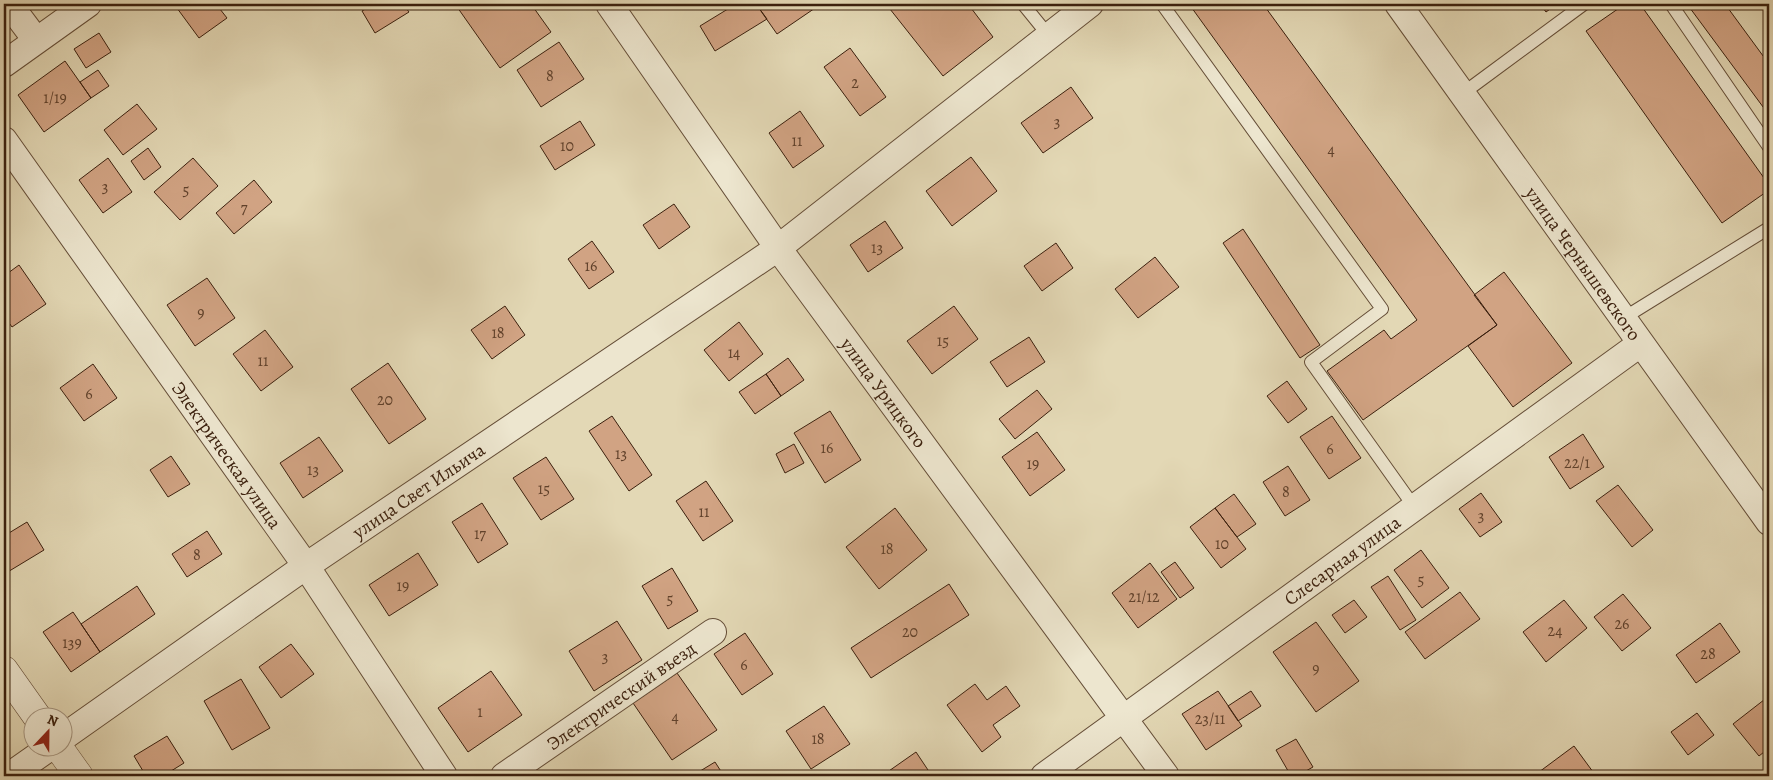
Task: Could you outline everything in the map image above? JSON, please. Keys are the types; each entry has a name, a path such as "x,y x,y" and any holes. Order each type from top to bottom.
{"street":[{"path":"9,4 36,40"},
{"path":"4,64 88,4"},
{"name":"улица Урицкого","path":"609,4 778,248 1166,776"},
{"name":"улица Свет Ильича","path":"72,731 306,566 778,248 1090,4"},
{"name":"улица Чернышевского","path":"1398,4 1769,522"},
{"name":"Электрическая улица","path":"4,140 306,566 444,776"},
{"name":"Слесарная улица","path":"1044,776 1640,344"},
{"name":"Электрический въезд","path":"504,776 713,632"},
{"path":"4,670 31,708"},
{"path":"9,776 35,758"},
{"path":"66,758 79,776"}],"lane":[{"path":"1023,4 1049,36"},
{"path":"1162,4 1382,309 1311,362 1415,508"},
{"path":"1462,94 1584,4"},
{"path":"1671,4 1769,147"},
{"path":"1622,319 1769,228"}],"building":[{"path":"174,4 216,4 227,18 199,38"},
{"path":"374,4 403,4 409,12 375,33 362,11"},
{"path":"455,4 531,4 551,32 500,68"},
{"path":"736,4 756,4 767,19 715,51 700,26"},
{"path":"756,4 821,4 777,34"},
{"path":"886,4 968,4 993,37 943,76"},
{"path":"1189,4 1263,4 1497,325 1363,420 1327,371 1384,330 1391,339 1417,320"},
{"path":"1540,4 1557,4 1546,12"},
{"path":"1625,4 1640,4 1769,185 1769,190 1722,223 1586,31"},
{"path":"1687,4 1725,4 1769,64 1769,115"},
{"path":"99,33 111,52 86,68 74,49"},
{"path":"559,42 584,79 541,107 517,70"},
{"path":"850,48 886,97 860,116 824,67"},
{"path":"65,61 91,98 44,132 18,95"},
{"path":"98,70 109,86 91,98 80,82"},
{"path":"1071,87 1093,118 1043,153 1021,123"},
{"path":"137,104 157,129 123,155 104,130"},
{"path":"800,111 824,146 793,168 769,133"},
{"path":"580,121 595,145 555,170 540,146"},
{"path":"148,148 161,167 144,180 131,161"},
{"path":"971,157 997,191 952,226 926,191"},
{"path":"108,158 132,192 103,213 79,180"},
{"path":"193,158 218,186 180,220 154,192"},
{"path":"254,180 272,202 234,234 216,213"},
{"path":"674,204 690,227 659,249 643,225"},
{"path":"885,221 903,248 868,272 850,245"},
{"path":"1243,229 1320,345 1300,358 1223,243"},
{"path":"592,241 614,272 589,289 568,259"},
{"path":"1056,243 1073,268 1042,291 1024,266"},
{"path":"1155,257 1179,287 1138,318 1115,289"},
{"path":"19,265 46,304 12,327 4,316 4,276"},
{"path":"1504,272 1572,363 1513,407 1468,346 1497,325 1474,295"},
{"path":"207,278 235,318 195,346 167,305"},
{"path":"505,306 525,335 492,359 471,330"},
{"path":"954,306 978,339 932,374 907,341"},
{"path":"739,322 763,354 729,381 704,350"},
{"path":"265,330 293,367 261,391 233,354"},
{"path":"1029,337 1045,362 1007,387 990,362"},
{"path":"788,358 804,380 781,396 766,374"},
{"path":"388,363 426,419 389,444 351,389"},
{"path":"93,364 117,398 84,421 60,388"},
{"path":"766,374 781,396 755,414 739,392"},
{"path":"1287,381 1307,409 1288,423 1267,396"},
{"path":"1037,390 1052,409 1015,439 999,419"},
{"path":"830,411 861,460 825,483 794,433"},
{"path":"612,416 652,475 629,491 589,431"},
{"path":"1332,416 1361,458 1329,479 1300,437"},
{"path":"1037,432 1065,470 1030,496 1002,457"},
{"path":"1583,434 1604,467 1570,489 1549,457"},
{"path":"319,437 343,471 303,498 280,463"},
{"path":"794,444 804,463 785,473 776,454"},
{"path":"171,456 190,484 168,497 150,470"},
{"path":"546,457 574,499 541,520 513,478"},
{"path":"1288,466 1310,500 1285,516 1263,482"},
{"path":"706,481 733,521 703,541 676,501"},
{"path":"1618,485 1653,530 1632,547 1596,501"},
{"path":"1481,493 1502,522 1480,537 1459,509"},
{"path":"1234,494 1256,524 1237,537 1215,508"},
{"path":"482,503 508,544 478,563 452,522"},
{"path":"895,508 927,550 879,589 846,547"},
{"path":"1215,508 1246,549 1221,568 1190,527"},
{"path":"27,522 44,550 6,573 4,569 4,536"},
{"path":"207,531 222,554 187,577 172,554"},
{"path":"1421,550 1449,588 1422,608 1394,570"},
{"path":"418,553 438,585 389,616 369,585"},
{"path":"1175,562 1194,588 1180,598 1161,572"},
{"path":"1150,563 1177,599 1138,628 1112,593"},
{"path":"672,568 698,611 668,629 642,586"},
{"path":"1388,576 1416,620 1400,630 1371,587"},
{"path":"949,584 969,615 871,678 851,648"},
{"path":"137,586 155,614 100,652 81,624"},
{"path":"1460,592 1480,619 1425,659 1405,632"},
{"path":"1623,594 1651,628 1622,651 1594,617"},
{"path":"1354,600 1367,617 1345,633 1332,615"},
{"path":"1564,600 1587,628 1546,662 1523,632"},
{"path":"73,612 100,652 71,672 43,632"},
{"path":"617,621 642,660 594,691 569,651"},
{"path":"1316,622 1359,681 1316,712 1273,652"},
{"path":"1720,623 1740,652 1696,683 1676,655"},
{"path":"745,633 773,674 742,695 714,654"},
{"path":"291,644 314,674 281,698 259,667"},
{"path":"491,671 522,715 468,752 438,708"},
{"path":"677,673 717,730 672,760 633,703"},
{"path":"241,679 270,728 232,750 204,701"},
{"path":"975,684 987,700 1006,686 1020,706 993,725 1001,737 982,752 947,705"},
{"path":"1218,691 1242,726 1206,750 1182,714"},
{"path":"1251,691 1261,706 1238,721 1228,706"},
{"path":"1769,696 1769,748 1759,756 1733,724"},
{"path":"824,706 850,744 811,769 786,731"},
{"path":"1697,713 1714,735 1688,755 1671,732"},
{"path":"167,736 184,763 163,776 146,776 134,756"},
{"path":"1296,739 1313,767 1297,776 1291,776 1276,750"},
{"path":"1574,746 1596,776 1535,775"},
{"path":"916,752 932,776 889,776 886,773"},
{"path":"715,762 724,776 692,776"}]}
